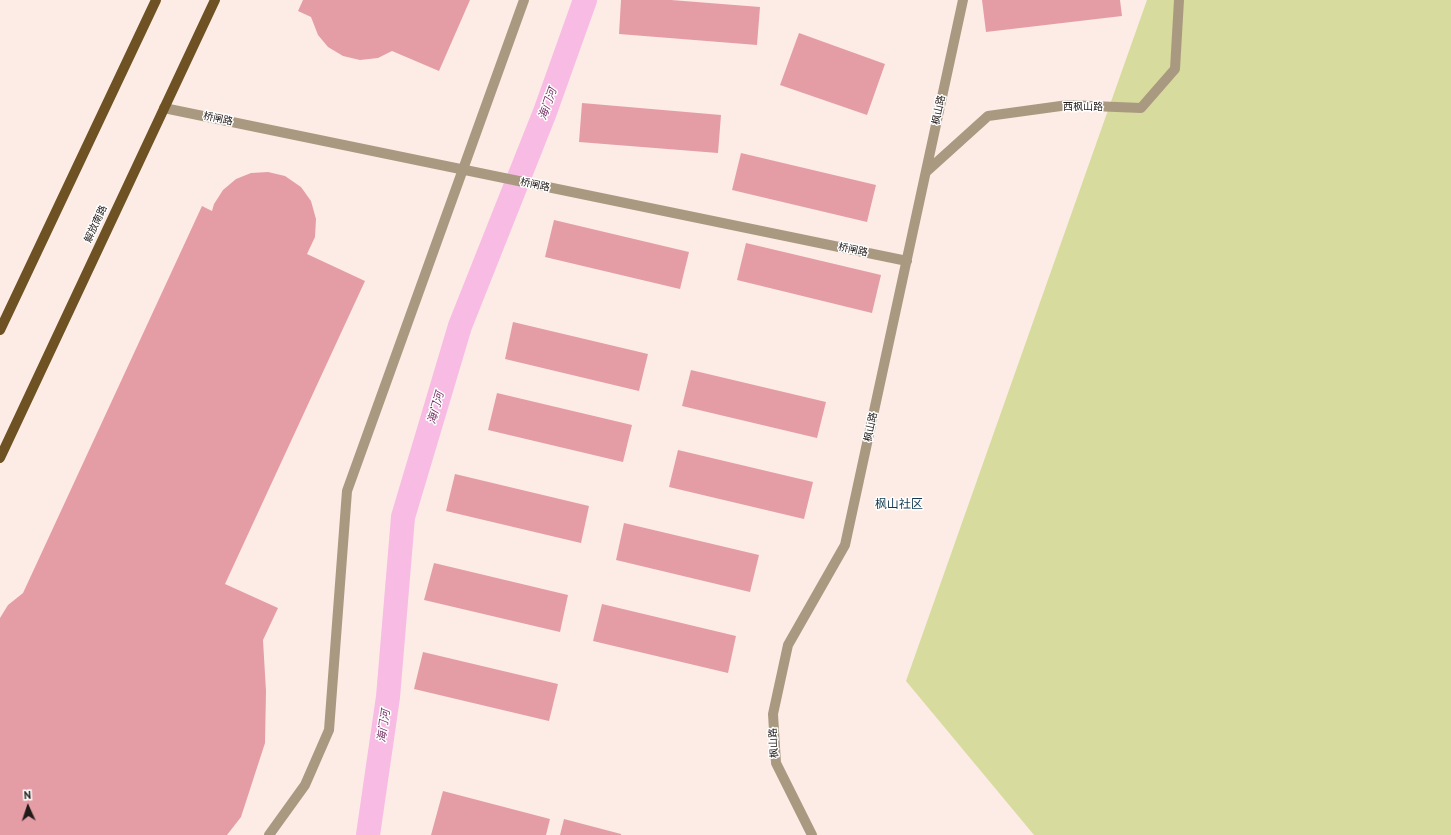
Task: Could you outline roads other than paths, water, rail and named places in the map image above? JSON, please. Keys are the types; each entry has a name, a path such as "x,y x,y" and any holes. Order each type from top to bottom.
{"main road":[{"path":"0,330 156,0"},
{"name":"解放南路","path":"0,458 214,0"}],"street":[{"path":"269,835 306,785 329,730 347,491 464,170 524,0"},
{"name":"枫山路","path":"812,835 776,763 773,714 788,645 845,546 963,0"},
{"name":"西枫山路","path":"926,172 988,116 1068,105 1142,108 1175,69 1179,0"},
{"name":"桥闸路","path":"164,108 907,261"}],"waterway":[{"name":"海门河","path":"368,835 388,697 403,517 460,326 545,112 585,0"}],"district":[{"name":"枫山社区","path":"899,505"}]}
